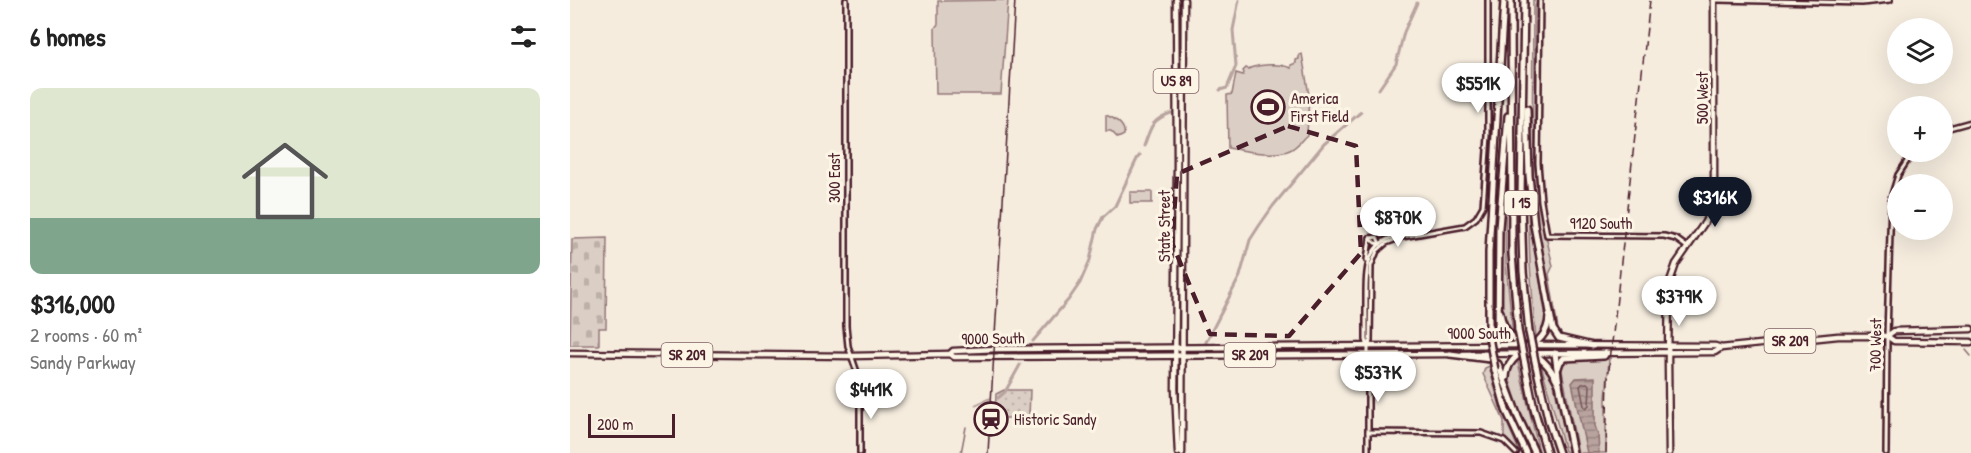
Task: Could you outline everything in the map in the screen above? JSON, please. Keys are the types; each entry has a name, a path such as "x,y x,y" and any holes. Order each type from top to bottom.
{"highway":[{"path":"1504,0 1489,252 1489,337 1495,370 1510,421 1526,453"},
{"name":"I 15","path":"1511,0 1512,254 1518,330 1534,409 1547,453"},
{"name":"I 15","path":"1524,0 1521,199 1523,271 1529,332 1559,453"},
{"path":"1524,74 1530,191 1536,243 1553,329 1562,340 1593,346"},
{"path":"1495,344 1498,335 1499,228 1511,86"},
{"path":"1505,381 1507,366 1512,358 1521,354 1545,333 1549,318 1546,294"},
{"path":"1498,302 1504,327 1514,339 1528,346 1550,368 1558,384"},
{"path":"1555,353 1558,384 1573,453"},
{"path":"1557,370 1564,358 1604,356 1606,353"},
{"path":"1450,354 1495,361 1500,366 1518,417 1535,453"}],"main road":[{"name":"State Street","path":"1176,0 1175,351 1180,453"},
{"name":"State Street","path":"1180,453 1184,0"},
{"name":"500 West","path":"1669,453 1669,284 1676,264 1705,222 1713,196 1715,0"},
{"name":"9000 South","path":"1887,336 1894,331 1971,329"},
{"name":"9000 South","path":"950,354 954,357 1021,356 1175,351 1182,348 1495,344 1528,346 1668,345 1721,348 1838,336 1887,336 1894,340 1971,342"},
{"name":"9000 South","path":"570,353 852,356 950,354 953,351 1006,349 1088,349 1175,351 1182,355 1521,354 1715,352 1721,348"},
{"path":"1006,349 1021,356"},
{"path":"1059,355 1086,352 1088,349"}],"street":[{"name":"300 East","path":"846,0 846,326 847,342 859,374 860,453"},
{"path":"1366,274 1371,254 1380,244 1395,236 1462,227 1473,220 1483,206 1488,135 1488,0"},
{"name":"9120 South","path":"1540,0 1538,163 1547,235 1664,236 1676,239 1687,247"},
{"path":"1715,0 1862,3 1890,0"},
{"path":"1953,127 1971,122"},
{"name":"700 West","path":"1886,453 1890,209 1893,188 1906,162"},
{"path":"1371,261 1386,243 1415,234"},
{"path":"1368,347 1366,341 1366,274 1370,238 1380,244"},
{"path":"1368,453 1371,261 1380,244"},
{"path":"1368,432 1481,433 1504,441 1516,453"}],"highlighted area":[{"path":"1288,126 1356,146 1361,253 1289,336 1210,334 1172,243 1177,174"}],"green space":[{"path":"1008,0 1001,94 936,94 935,28 938,24 938,1"},
{"path":"1533,0 1537,1 1535,7 1535,167 1540,210 1553,266 1549,274 1559,335 1555,330 1541,252 1532,174"},
{"name":"America First Field","path":"1302,54 1309,95 1307,135 1293,149 1283,152 1259,153 1228,148 1227,95 1232,94 1236,73 1243,75 1246,68 1263,65 1281,65 1291,68 1291,65 1296,63 1299,55"},
{"path":"1106,115 1121,125 1124,135 1118,138 1111,131 1106,131"},
{"path":"1505,191 1506,264 1513,335 1508,330 1503,317 1501,251"},
{"path":"1130,192 1152,192 1152,203 1130,203"},
{"path":"1528,202 1546,318 1543,331 1536,339 1530,265"},
{"path":"607,238 606,328 599,328 599,345 570,345 572,239"},
{"path":"1517,358 1539,451 1521,415 1509,378 1509,371"},
{"path":"1609,359 1606,453 1578,453 1561,366 1566,360"},
{"path":"1540,361 1550,372 1553,380 1569,453 1565,451"},
{"path":"1489,366 1500,407 1520,453 1504,437 1504,421 1483,374 1485,368"},
{"path":"1004,390 1030,390 1029,418 995,418 996,394"}],"water":[{"path":"1595,377 1595,426 1599,453 1587,453 1572,383 1576,378"}],"waterway":[{"path":"1220,90 1227,88 1236,66 1233,30 1239,0"},
{"path":"1379,89 1396,64 1404,32 1417,3"},
{"path":"1206,342 1240,276 1250,240 1259,226 1324,144 1361,112"},
{"path":"1144,146 1153,125 1159,118 1171,113"},
{"path":"1033,341 1080,283 1090,260 1097,229 1103,217 1115,206 1140,155"},
{"path":"1966,350 1971,356"},
{"path":"998,398 1005,392 1020,365"},
{"path":"976,405 989,399"},
{"path":"961,453 966,427"}],"tram line":[{"path":"988,453 1015,0"}],"railway":[{"path":"1606,453 1608,379 1650,0"}],"place":[{"name":"America First Field","path":"1268,107"},
{"name":"Historic Sandy","path":"991,419"}]}
